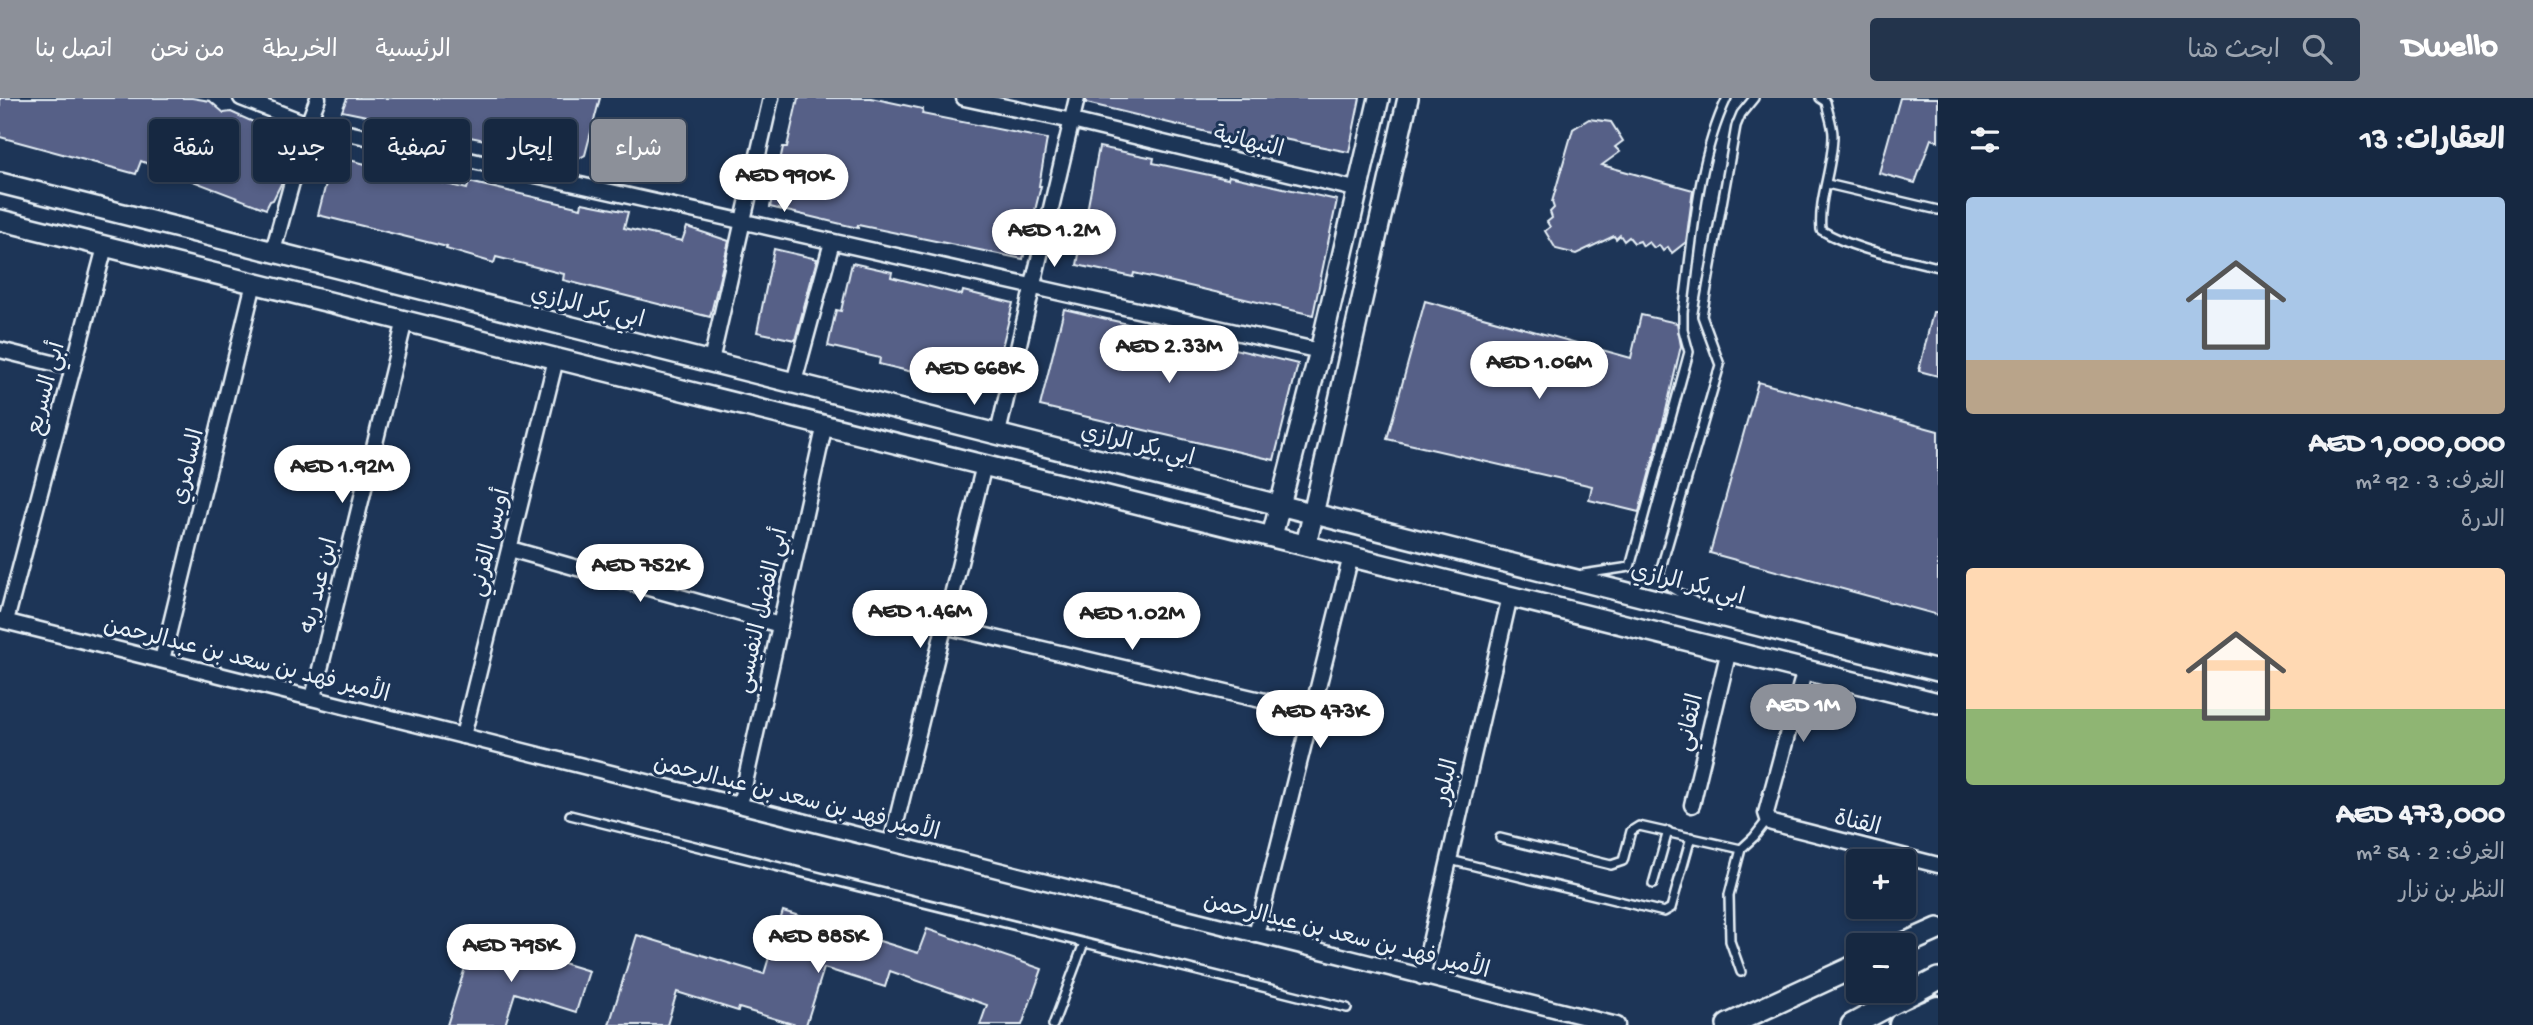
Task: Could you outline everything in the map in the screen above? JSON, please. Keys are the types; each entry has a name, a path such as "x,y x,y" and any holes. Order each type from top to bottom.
{"highway":[{"path":"1902,1025 1938,1009"}],"main road":[{"path":"1916,939 1938,929"},
{"path":"1728,1025 1846,971"},
{"path":"1852,1025 1938,979"}],"street":[{"path":"242,98 295,119"},
{"path":"310,119 318,98"},
{"path":"711,361 771,98"},
{"name":"النبهانية","path":"964,98 1359,190"},
{"path":"998,433 1077,98"},
{"path":"1272,536 1320,351 1379,98"},
{"path":"1306,545 1408,98"},
{"path":"350,134 1320,351"},
{"path":"273,251 292,182"},
{"name":"ابي بكر الرازي","path":"0,183 1936,670"},
{"path":"0,220 1938,703"},
{"path":"794,382 832,242"},
{"name":"أبي السريع","path":"3,620 105,247"},
{"name":"السامري","path":"162,660 254,283"},
{"name":"ابن عبد ربه","path":"313,698 405,320"},
{"path":"0,350 73,368"},
{"name":"أويس القرني","path":"463,736 556,359"},
{"name":"أبي الفضل النفيسي","path":"740,805 825,424"},
{"path":"891,843 984,465"},
{"path":"510,549 780,625"},
{"path":"1256,935 1351,556"},
{"name":"البلور","path":"1422,976 1510,596"},
{"name":"الأمير فهد بن سعد بن عبدالرحمن","path":"3,620 1422,976 1584,1021 1616,1025"},
{"path":"944,626 1312,712"},
{"name":"التفاني","path":"1692,805 1729,650"},
{"path":"1768,819 1766,813 1805,670"},
{"name":"القناة","path":"1768,819 1772,823 1938,865"}],"lane":[{"path":"1561,575 1599,573 1630,566 1689,352 1683,330 1683,313 1701,180 1715,123 1727,98"},
{"path":"1719,615 1671,588 1659,575 1720,365 1702,316 1736,126 1741,114 1754,98"},
{"path":"1820,98 1826,102 1833,134 1820,216 1821,230 1855,246 1938,267"},
{"path":"1827,184 1938,210"},
{"path":"570,815 1347,1009"},
{"path":"1741,972 1730,941 1729,895 1741,849 1768,819"},
{"path":"1500,838 1611,865 1623,861 1631,831 1643,826 1741,849"},
{"path":"1653,884 1668,831"},
{"path":"1449,859 1664,912 1671,908 1691,837"},
{"path":"1054,1025 1084,943"}],"building":[{"path":"0,98 192,98 210,101 224,113 231,112 253,122 253,182 282,182 266,209 196,182 239,182 239,119 149,119 149,164 141,161 136,174 0,137"},
{"path":"347,98 600,98 594,119 591,119 591,132 585,155 578,159 577,119 484,119 484,140 470,137 470,119 381,119 342,111"},
{"path":"798,98 871,98 923,109 922,114 1047,139 1041,186 1023,259 858,225 858,228 770,207 783,147 787,147"},
{"path":"1086,98 1360,98 1349,152 1268,136 1265,146 1086,103"},
{"path":"1900,98 1938,98 1938,141 1931,139 1915,183 1879,173"},
{"path":"1589,119 1611,122 1623,141 1615,147 1620,152 1602,165 1693,190 1686,242 1672,253 1668,247 1663,251 1659,245 1654,248 1649,242 1643,246 1640,241 1634,243 1629,237 1624,241 1620,235 1576,254 1556,249 1545,231 1550,227 1547,222 1552,218 1552,202 1573,129"},
{"path":"1099,147 1154,158 1153,163 1228,179 1229,176 1337,200 1313,315 1134,273 1133,277 1077,265"},
{"path":"350,160 364,164 364,182 439,182 467,189 469,182 581,208 582,203 628,212 624,228 682,241 687,227 729,241 710,317 563,280 564,274 496,257 494,263 446,249 447,247 318,215 326,182 350,182"},
{"path":"774,249 817,259 795,340 757,332"},
{"path":"852,263 892,272 891,277 962,295 963,291 1013,303 992,387 930,372 929,376 879,364 880,358 828,346 836,310 841,311"},
{"path":"1425,301 1631,358 1641,315 1677,323 1681,346 1639,512 1589,500 1592,486 1387,439"},
{"path":"1064,309 1298,364 1274,460 1040,406"},
{"path":"1933,312 1938,312 1938,376 1919,371"},
{"path":"1758,382 1938,431 1938,615 1710,553"},
{"path":"783,911 918,953 927,929 1042,969 1022,1025 980,1025 987,1005 890,971 885,987 824,968 806,1025 796,1025 739,1008 738,1011 677,992 667,1025 609,1025 637,935 764,974"},
{"path":"475,936 589,971 576,1012 515,993 505,1025 447,1025"}]}
